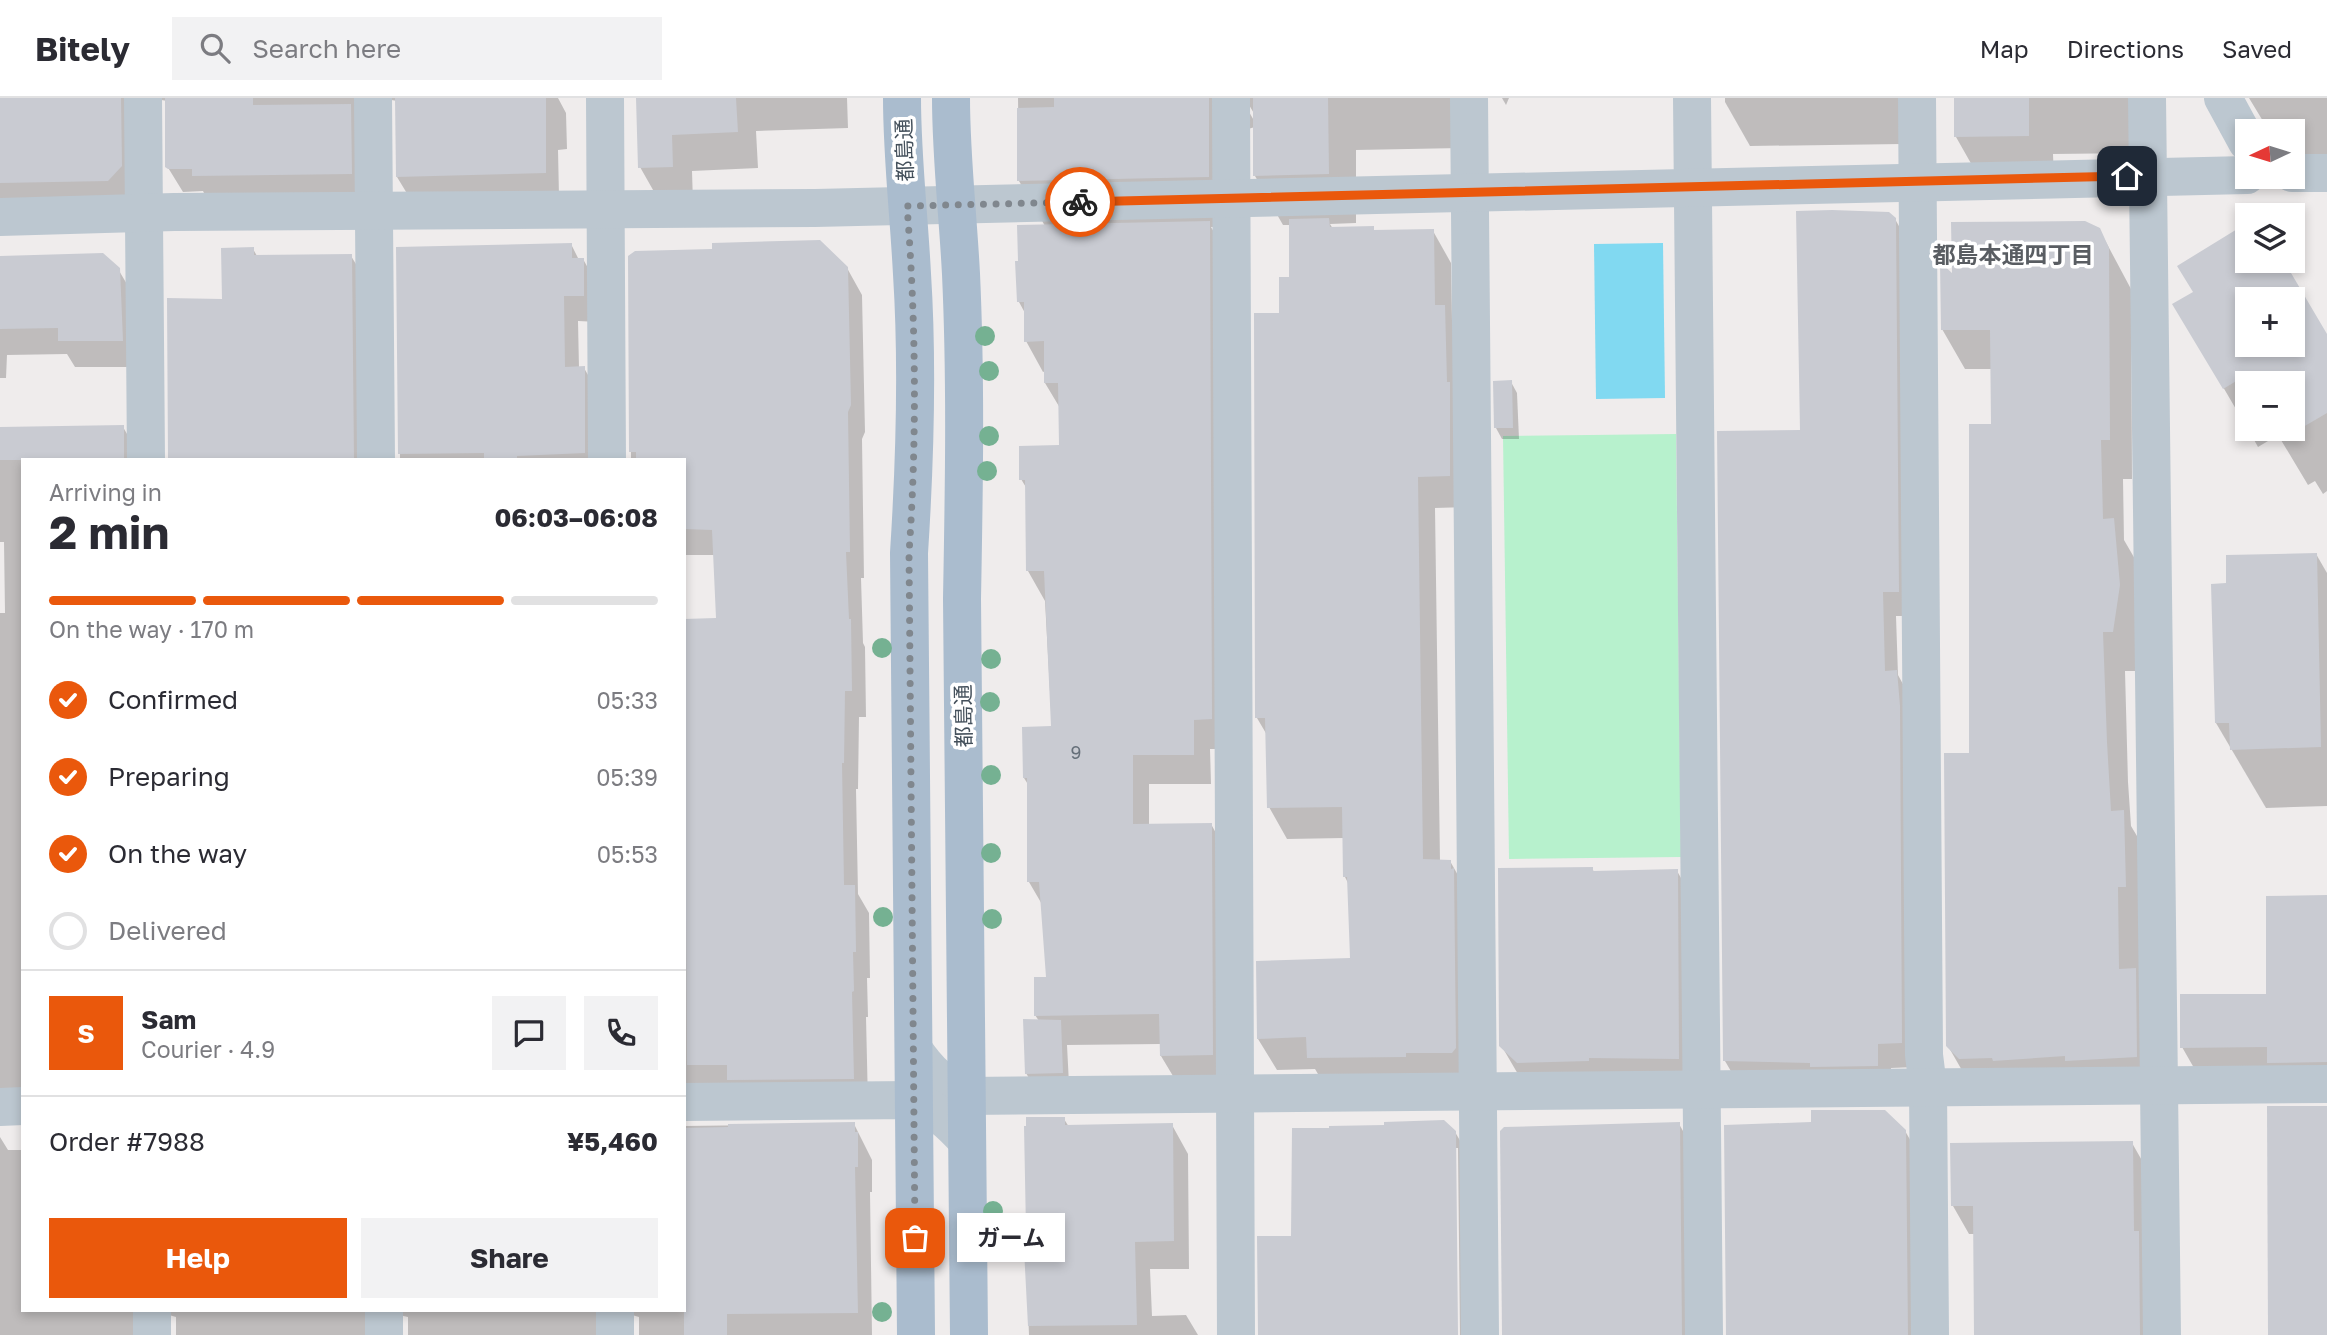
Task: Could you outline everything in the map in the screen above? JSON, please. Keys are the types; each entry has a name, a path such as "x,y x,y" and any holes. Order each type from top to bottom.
{"main road":[{"name":"都島通","path":"902,98 912,275 915,465 909,553 916,1335"},
{"name":"都島通","path":"951,98 951,145 961,275 969,1335"}],"street":[{"path":"143,98 146,458"},
{"path":"373,98 376,458"},
{"path":"605,98 607,458"},
{"path":"1231,98 1236,1335"},
{"path":"1480,1335 1469,115 1487,98"},
{"path":"1692,98 1704,1335"},
{"path":"1917,98 1924,1041 1928,1087 1930,1335"},
{"path":"2147,98 2162,1335"},
{"path":"2222,98 2235,121"},
{"path":"2305,173 2327,173"},
{"path":"0,217 144,212 907,206 2235,175"},
{"path":"914,1050 938,1080 966,1096 2327,1084"},
{"path":"686,1102 914,1100 935,1110 967,1141"},
{"path":"0,1107 21,1107"},
{"path":"152,1312 152,1335"},
{"path":"384,1312 384,1335"},
{"path":"615,1312 615,1335"}],"green space":[{"path":"1676,434 1681,857 1509,859 1503,436"}],"water":[{"path":"1663,243 1665,398 1596,399 1594,244"}],"building":[{"path":"0,98 121,98 122,166 108,181 0,183"},
{"path":"165,98 253,98 253,105 351,104 352,174 192,176 192,169 168,169 165,167"},
{"path":"395,98 546,98 546,173 396,177"},
{"path":"636,98 736,98 738,132 672,135 673,167 638,168"},
{"path":"1054,98 1209,98 1209,177 1017,181 1017,108 1054,107"},
{"path":"1253,98 1328,98 1329,174 1253,176"},
{"path":"1954,98 2029,98 2029,136 1954,137"},
{"path":"1796,211 1889,212 1896,218 1899,592 1883,592 1885,671 1897,670 1900,706 1902,1043 1878,1044 1878,1066 1810,1067 1810,1063 1723,1061 1717,431 1800,430"},
{"path":"1329,218 1330,227 1374,226 1374,230 1434,229 1435,305 1445,305 1447,382 1450,382 1450,476 1418,477 1423,859 1451,860 1451,869 1454,868 1456,1048 1452,1053 1406,1053 1406,1057 1307,1058 1306,1037 1257,1039 1256,961 1350,958 1347,877 1343,877 1342,807 1267,808 1265,718 1255,718 1254,313 1279,313 1279,277 1289,277 1289,219"},
{"path":"1210,221 1212,719 1194,720 1194,755 1133,755 1133,824 1212,823 1213,1055 1160,1056 1159,1014 1034,1016 1034,977 1046,977 1039,882 1027,882 1027,778 1023,778 1022,727 1051,726 1044,571 1026,571 1025,480 1019,480 1019,446 1059,445 1058,383 1044,383 1044,341 1024,342 1024,302 1017,302 1017,225"},
{"path":"2085,221 2100,228 2109,248 2110,440 2101,440 2103,519 2114,518 2120,585 2113,632 2103,632 2111,811 2124,810 2126,887 2118,887 2119,969 2136,968 2137,1057 2065,1061 2065,1056 1993,1061 1992,1058 1959,1059 1946,1046 1944,753 1969,753 1969,424 1991,424 1990,330 1941,330 1940,262 1952,273 1951,222"},
{"path":"2235,230 2235,273 2291,273 2299,287 2235,287 2235,357 2305,357 2305,297 2327,334 2327,413 2305,426 2305,371 2235,371 2235,382 2223,389 2172,304 2193,292 2177,266"},
{"path":"820,240 848,267 850,552 846,552 851,619 852,691 845,691 842,763 844,885 855,885 856,952 853,952 852,992 854,1079 727,1080 727,1065 687,1065 686,619 716,618 712,530 686,529 686,458 636,458 636,452 629,452 628,256 635,251 712,249 712,243"},
{"path":"572,243 572,258 584,258 584,296 564,296 565,367 585,366 585,453 517,458 484,458 484,453 398,454 396,247"},
{"path":"254,247 254,255 352,254 354,458 168,458 167,298 222,299 221,248"},
{"path":"103,253 120,268 123,341 58,341 58,328 0,329 0,256"},
{"path":"1512,380 1513,428 1494,428 1493,381"},
{"path":"124,425 124,458 0,460 0,427"},
{"path":"2317,553 2321,747 2230,750 2229,723 2215,723 2211,584 2226,583 2226,555"},
{"path":"1593,867 1593,871 1678,869 1679,1059 1589,1058 1589,1061 1517,1063 1499,1046 1498,868"},
{"path":"2327,895 2327,1062 2267,1063 2267,1047 2180,1048 2180,994 2266,994 2266,896"},
{"path":"1023,1019 1061,1020 1063,1073 1025,1074"},
{"path":"2267,1106 2327,1106 2327,1335 2268,1335"},
{"path":"1811,1110 1885,1110 1906,1130 1908,1335 1726,1335 1724,1125 1811,1122"},
{"path":"1026,1117 1065,1117 1065,1125 1173,1123 1174,1241 1135,1242 1137,1325 1028,1326 1023,1230 1026,1230"},
{"path":"1444,1120 1456,1131 1458,1335 1258,1335 1257,1236 1291,1236 1292,1128"},
{"path":"855,1122 855,1132 858,1132 858,1167 855,1167 858,1313 727,1314 727,1335 684,1335 686,1128 728,1127 728,1124"},
{"path":"1680,1122 1682,1335 1502,1335 1500,1131 1504,1127"},
{"path":"2133,1141 2134,1231 2139,1231 2140,1335 1974,1335 1973,1206 1951,1206 1950,1143"}],"way so far":[{"path":"915,1238 909,553 915,465 912,275 907,206 1080,202"}],"place":[{"name":"ガーム","path":"915,1238"}],"district":[{"name":"都島本通四丁目","path":"2013,254"}],"route":[{"path":"1080,202 2127,176"}]}
